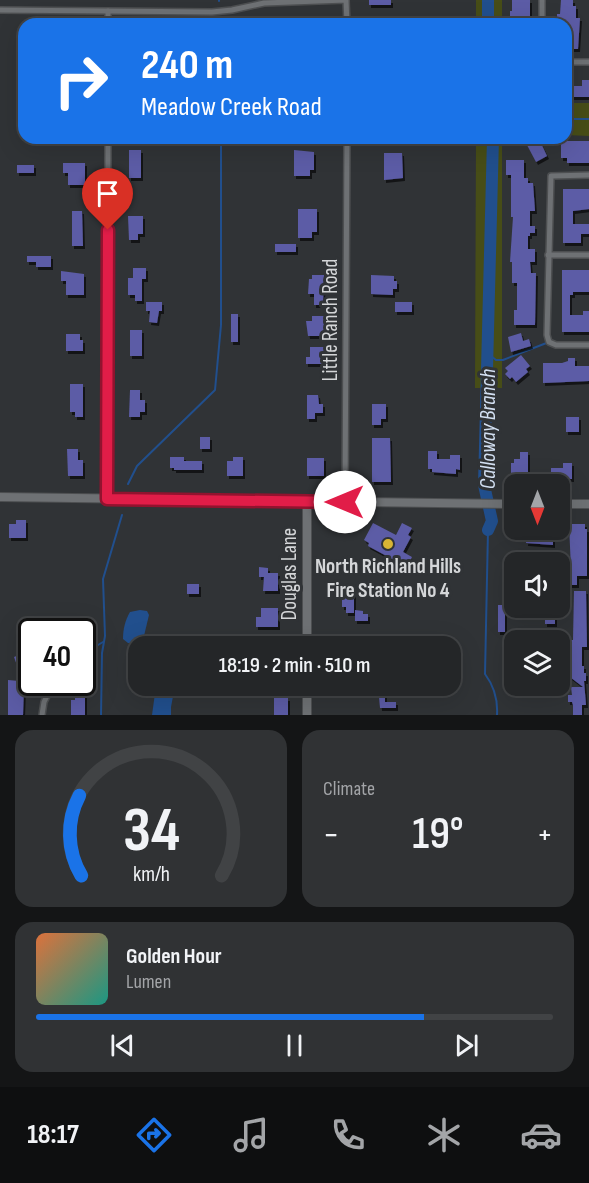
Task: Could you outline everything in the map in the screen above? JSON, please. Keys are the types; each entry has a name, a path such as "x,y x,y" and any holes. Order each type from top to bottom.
{"street":[{"path":"0,10 212,12 280,2 346,0 346,18"},
{"path":"542,0 542,18"},
{"path":"108,11 108,18"},
{"path":"572,62 589,62"},
{"path":"107,499 108,144"},
{"name":"Little Ranch Road","path":"345,502 347,144"},
{"path":"589,175 551,176 548,255 549,342 556,345 589,345"},
{"path":"548,255 589,255"},
{"path":"0,497 504,504"},
{"name":"Douglas Lane","path":"307,502 307,636"},
{"path":"570,504 589,504"},
{"path":"42,715 47,696"},
{"path":"306,715 307,696"}],"green space":[{"path":"476,0 502,0 502,18 476,18"},
{"path":"572,103 589,103 589,136 572,135"},
{"path":"476,144 502,144 502,388 475,388"}],"water":[{"path":"147,611 149,615 144,636 128,636 128,643 123,639 130,612"},
{"path":"155,696 173,696 171,715 152,715"}],"building":[{"path":"369,0 391,0 391,5 369,5"},
{"path":"512,0 530,0 530,18 510,18 510,11 512,11"},
{"path":"561,0 573,0 573,6 576,6 576,18 580,18 578,49 572,49 572,18 557,18 557,14 560,14"},
{"path":"582,80 589,80 589,97 572,97 572,86 582,86"},
{"path":"572,141 589,141 589,163 567,163 567,158 561,158 561,144 572,144"},
{"path":"541,144 547,156 536,162 527,145"},
{"path":"129,150 141,150 141,178 129,178"},
{"path":"294,150 314,152 314,170 310,170 310,176 294,176"},
{"path":"384,153 402,153 403,178 384,180"},
{"path":"506,160 524,160 524,178 528,178 528,183 533,183 535,211 530,211 530,226 535,226 535,233 530,233 528,236 528,249 535,249 535,262 530,262 531,273 536,273 535,325 514,325 514,310 517,310 517,283 512,283 512,262 510,262 513,217 511,217 511,175 506,175"},
{"path":"63,163 85,163 85,185 68,185 68,173 63,173"},
{"path":"17,165 34,165 34,173 17,173"},
{"path":"563,189 589,189 589,209 573,211 573,224 589,224 589,234 581,234 581,243 563,243"},
{"path":"298,209 317,209 317,232 312,232 312,238 298,238"},
{"path":"72,211 82,211 83,246 72,246"},
{"path":"128,216 143,216 143,234 138,234 138,240 129,240"},
{"path":"275,244 296,244 296,252 275,252"},
{"path":"27,256 51,256 51,267 36,267 36,262 27,262"},
{"path":"133,268 146,268 146,279 142,279 142,301 135,301 135,295 128,295 128,278 133,278"},
{"path":"562,270 589,270 589,292 573,292 573,295 570,295 570,315 583,315 583,311 589,311 589,332 562,332"},
{"path":"61,271 84,274 84,295 66,295 66,281 61,281"},
{"path":"312,275 324,275 323,305 314,305 314,294 308,294 309,279 312,279"},
{"path":"371,275 394,276 397,289 393,289 393,295 371,294"},
{"path":"146,302 162,302 162,311 159,311 157,323 149,322 150,311 146,311"},
{"path":"395,302 412,302 412,312 395,312"},
{"path":"231,314 238,314 238,342 231,342"},
{"path":"312,316 324,316 324,336 308,336 306,321 312,321"},
{"path":"130,330 142,330 142,356 130,356"},
{"path":"521,333 523,341 529,339 531,346 511,352 508,337"},
{"path":"66,334 80,334 80,340 83,340 83,351 66,351"},
{"path":"310,347 324,347 324,364 306,364 306,357 310,357"},
{"path":"521,355 530,366 526,369 528,372 516,382 505,374 508,371 505,368"},
{"path":"568,358 575,358 575,366 589,366 589,381 543,383 543,363 562,363 568,361"},
{"path":"70,384 83,384 83,417 75,417 75,412 70,412"},
{"path":"130,390 140,390 140,400 145,400 145,412 140,412 140,417 129,417"},
{"path":"307,395 318,395 319,404 323,404 323,413 315,413 315,419 307,419"},
{"path":"372,404 386,404 386,419 381,419 381,425 372,425"},
{"path":"566,417 579,417 579,432 566,432"},
{"path":"200,437 210,437 210,449 200,449"},
{"path":"372,438 390,438 391,482 372,482"},
{"path":"67,449 78,449 78,460 83,460 83,476 68,476"},
{"path":"428,451 437,451 437,459 450,459 450,455 460,455 460,470 456,469 456,474 432,472 432,469 428,469"},
{"path":"520,452 528,452 528,474 511,474 511,463 514,463 514,459 520,459"},
{"path":"170,457 184,457 184,461 202,461 202,470 174,470 170,468"},
{"path":"233,457 243,457 243,476 227,476 227,461 233,461"},
{"path":"307,458 324,458 324,476 307,476"},
{"path":"563,463 572,463 572,479 570,479 570,474 551,474 551,468 563,468"},
{"path":"16,520 26,520 26,538 9,538 9,524 16,524"},
{"name":"North Richland Hills Fire Station No 4","path":"373,523 396,535 402,523 412,528 408,535 411,537 403,552 412,557 407,567 368,546 369,543 364,540"},
{"path":"570,524 585,524 585,529 587,529 587,576 577,576 577,585 570,585"},
{"path":"526,540 553,540 553,545 526,543"},
{"path":"259,567 268,568 268,573 278,573 278,591 263,591 264,577 259,577"},
{"path":"187,584 199,584 199,594 187,594"},
{"path":"342,589 354,589 354,613 346,613 346,607 342,607"},
{"path":"574,591 586,591 587,647 582,647 582,666 586,673 586,681 584,681 586,705 582,705 582,715 573,715 572,702 568,702 568,696 572,695 571,687 583,687 570,677 570,640 573,640"},
{"path":"498,605 504,605 505,630 498,632"},
{"path":"261,608 278,608 278,627 256,627 256,617 261,617"},
{"path":"355,610 368,614 368,621 355,621"},
{"path":"545,618 555,618 555,624 545,624"},
{"path":"18,655 18,668 14,657"},
{"path":"8,680 18,681 18,696 24,696 23,715 8,715"},
{"path":"75,696 85,696 85,715 71,715 71,700 75,700"},
{"path":"379,696 385,696 385,702 396,702 396,708 380,708"},
{"path":"274,698 288,698 288,715 274,715"}],"waterway":[{"name":"Calloway Branch","path":"488,0 488,18"},
{"path":"572,119 589,119"},
{"path":"128,484 137,466 215,390 221,325 221,144"},
{"name":"Calloway Branch","path":"488,530 492,521 484,485 493,144"},
{"path":"487,335 491,356 496,360 503,360 549,342"},
{"path":"101,715 102,653 105,636 103,579 122,515"},
{"name":"Calloway Branch","path":"488,530 485,674 495,693 497,715"},
{"path":"96,646 103,642"}],"place":[{"name":"North Richland Hills Fire Station No 4","path":"388,544"}],"route":[{"path":"108,230 107,499 345,502"}]}
